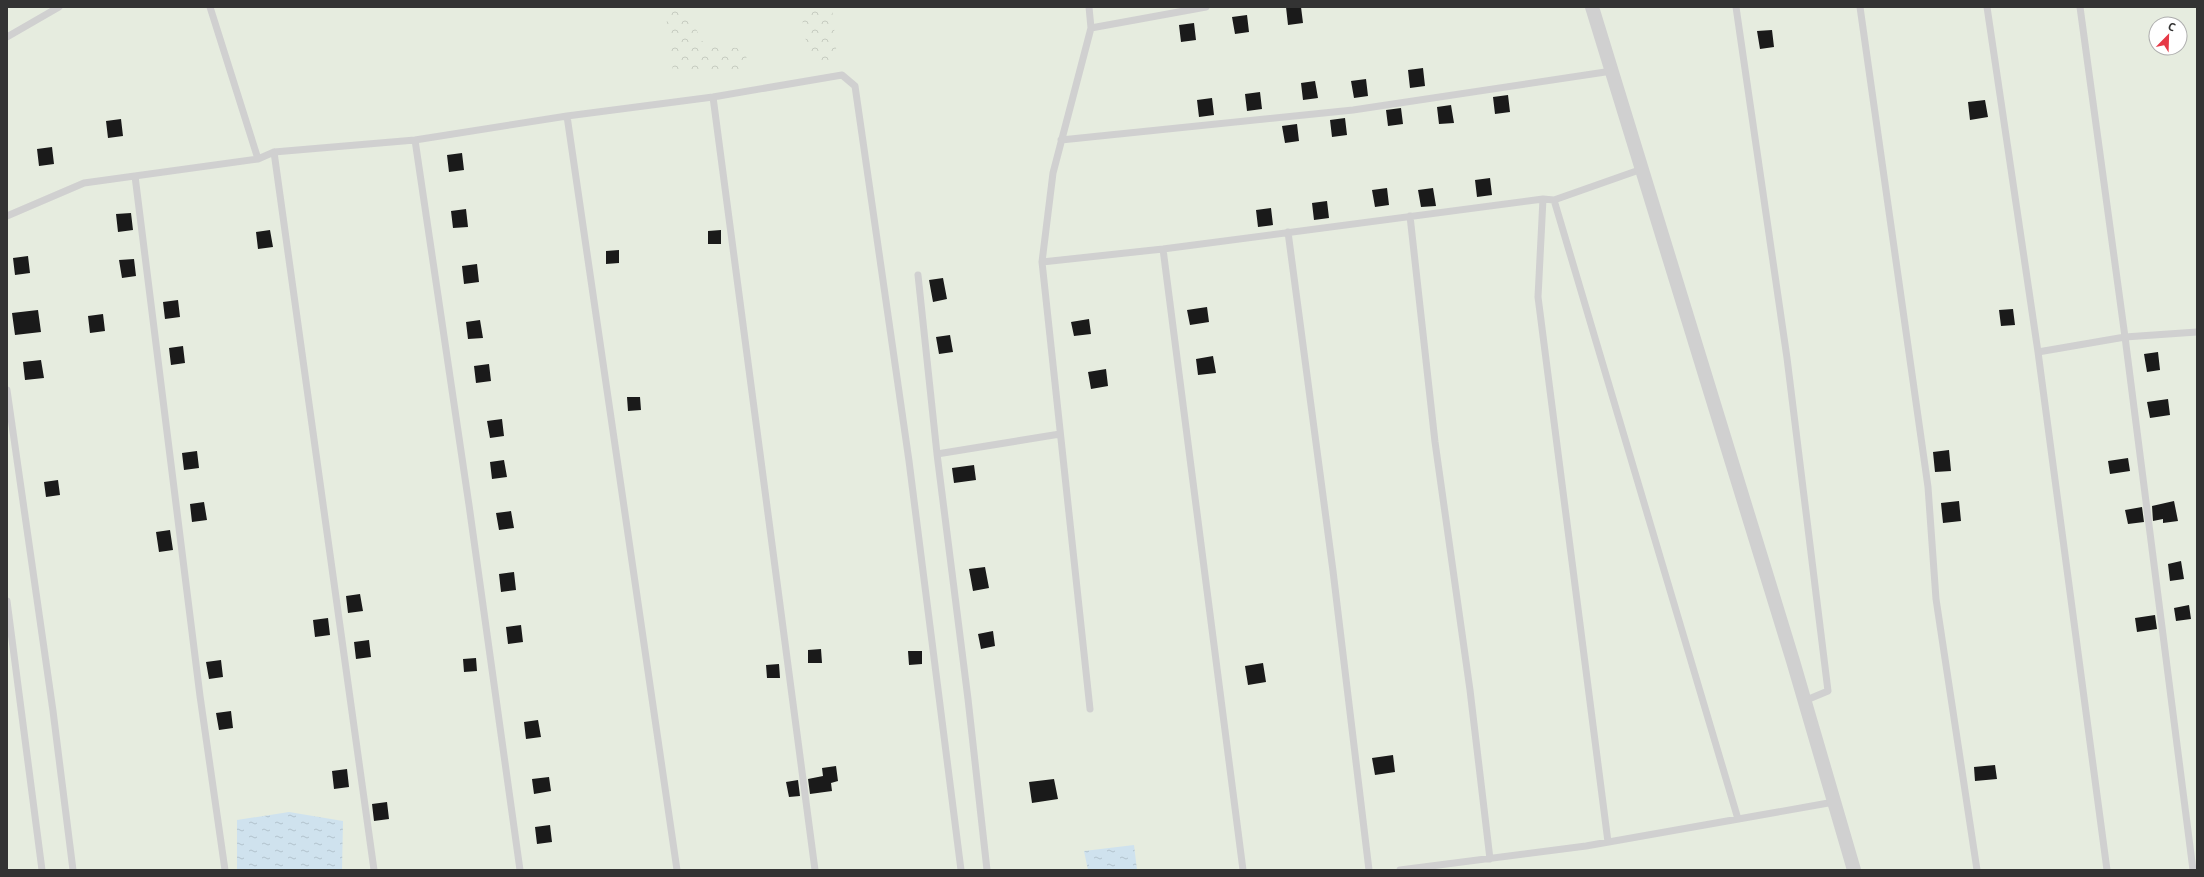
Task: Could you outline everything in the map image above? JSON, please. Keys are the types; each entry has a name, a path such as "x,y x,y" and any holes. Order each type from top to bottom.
{"street":[{"path":"1592,7 1804,701 1854,870"}],"lane":[{"path":"7,37 58,7"},
{"path":"210,7 258,159"},
{"path":"1089,7 1091,28 1053,173 1042,262 1090,709"},
{"path":"1091,28 1206,7"},
{"path":"1736,7 1786,351 1828,691 1804,701"},
{"path":"1860,7 1928,487 1936,599 1977,870"},
{"path":"1987,7 2038,352 2107,870"},
{"path":"2080,7 2125,337 2193,870"},
{"path":"1062,140 1353,110 1612,71"},
{"path":"7,216 84,183 258,159 274,152 415,140 567,116 713,97 842,75 855,86 908,461 961,870"},
{"path":"713,97 815,870"},
{"path":"567,116 677,870"},
{"path":"415,140 469,505 520,870"},
{"path":"274,152 374,870"},
{"path":"1042,262 1163,249 1542,199 1554,200 1642,169"},
{"path":"135,176 200,696 225,870"},
{"path":"1542,199 1538,296 1608,842"},
{"path":"1554,200 1738,819"},
{"path":"1410,216 1435,442 1470,690 1490,858"},
{"path":"1288,232 1333,571 1369,870"},
{"path":"1163,249 1244,870"},
{"path":"918,275 937,454 968,699 987,870"},
{"path":"2038,352 2125,337 2197,332"},
{"path":"7,390 74,870"},
{"path":"937,454 1060,434"},
{"path":"7,601 42,870"},
{"path":"1400,870 1608,842 1834,802"}],"green space":[{"path":"7,7 2197,7 2197,870 7,870"},
{"path":"665,7 685,7 702,41 746,50 747,70 673,72"},
{"path":"800,7 832,7 837,58 810,64"}],"water":[{"path":"289,812 343,821 342,870 237,870 237,820"},
{"path":"1134,845 1137,870 1088,870 1084,851"}],"building":[{"path":"1286,7 1301,7 1303,23 1288,25"},
{"path":"1247,15 1249,32 1235,34 1232,17"},
{"path":"1194,23 1196,40 1181,42 1179,25"},
{"path":"1772,30 1774,47 1760,49 1757,31"},
{"path":"1423,68 1425,86 1410,88 1408,70"},
{"path":"1366,79 1368,96 1354,98 1351,81"},
{"path":"1315,81 1318,98 1303,100 1301,83"},
{"path":"1260,92 1262,109 1247,111 1245,94"},
{"path":"1508,95 1510,112 1495,114 1493,97"},
{"path":"1212,98 1214,115 1199,117 1197,100"},
{"path":"1985,100 1988,117 1970,120 1968,102"},
{"path":"1451,105 1454,123 1439,124 1437,107"},
{"path":"1401,108 1403,124 1388,126 1386,110"},
{"path":"1345,118 1347,135 1332,137 1330,120"},
{"path":"121,119 123,136 108,138 106,121"},
{"path":"1297,124 1299,141 1285,143 1282,126"},
{"path":"52,147 54,164 39,166 37,149"},
{"path":"462,153 464,170 449,172 447,155"},
{"path":"1490,178 1492,195 1477,197 1475,180"},
{"path":"1387,188 1389,205 1375,207 1372,190"},
{"path":"1433,188 1436,206 1421,207 1418,190"},
{"path":"1327,201 1329,218 1314,220 1312,203"},
{"path":"1271,208 1273,225 1258,227 1256,210"},
{"path":"466,209 468,227 453,228 451,211"},
{"path":"131,213 133,230 118,232 116,214"},
{"path":"270,230 273,247 258,249 256,232"},
{"path":"721,230 721,244 708,244 708,231"},
{"path":"619,250 619,263 606,264 606,251"},
{"path":"28,256 30,273 15,275 13,258"},
{"path":"134,259 136,276 122,278 119,260"},
{"path":"477,264 479,282 464,284 462,266"},
{"path":"943,278 947,299 933,302 929,280"},
{"path":"178,300 180,317 165,319 163,302"},
{"path":"1207,307 1209,322 1190,325 1187,310"},
{"path":"2013,309 2015,325 2001,326 1999,310"},
{"path":"38,310 41,332 15,335 12,313"},
{"path":"103,314 105,331 90,333 88,316"},
{"path":"1089,319 1091,334 1074,336 1071,322"},
{"path":"480,320 483,338 468,339 466,322"},
{"path":"950,335 953,352 939,354 936,337"},
{"path":"183,346 185,363 171,365 169,348"},
{"path":"2158,352 2160,370 2147,372 2144,354"},
{"path":"1213,356 1216,373 1198,375 1196,359"},
{"path":"41,360 44,378 25,380 23,362"},
{"path":"489,364 491,381 476,383 474,366"},
{"path":"1106,369 1108,386 1091,389 1088,372"},
{"path":"627,397 640,397 641,410 628,411"},
{"path":"2168,399 2170,415 2150,418 2147,402"},
{"path":"502,419 504,436 490,438 487,421"},
{"path":"1949,450 1951,471 1935,472 1933,452"},
{"path":"197,451 199,468 184,470 182,453"},
{"path":"2128,458 2130,471 2110,474 2108,461"},
{"path":"504,460 507,477 492,479 490,462"},
{"path":"974,465 976,480 954,483 952,468"},
{"path":"58,480 60,495 46,497 44,482"},
{"path":"1959,501 1961,521 1943,523 1941,503"},
{"path":"2174,501 2178,521 2163,523 2163,519 2153,521 2152,506"},
{"path":"204,502 207,520 192,522 190,504"},
{"path":"2142,507 2144,522 2128,524 2125,510"},
{"path":"511,511 514,528 499,530 496,513"},
{"path":"170,530 173,550 159,552 156,532"},
{"path":"2181,561 2184,579 2170,581 2168,564"},
{"path":"985,567 989,588 973,591 969,569"},
{"path":"514,572 516,590 501,592 499,574"},
{"path":"360,594 363,611 348,613 346,596"},
{"path":"2189,605 2191,619 2176,621 2174,608"},
{"path":"2155,615 2157,629 2137,632 2135,618"},
{"path":"328,618 330,635 315,637 313,620"},
{"path":"521,625 523,642 508,644 506,627"},
{"path":"993,631 995,646 981,649 978,634"},
{"path":"369,640 371,657 356,659 354,642"},
{"path":"821,649 822,663 808,663 808,650"},
{"path":"908,651 922,651 922,664 909,665"},
{"path":"476,658 477,671 464,672 463,659"},
{"path":"221,660 223,677 209,679 206,662"},
{"path":"1263,663 1266,682 1248,685 1245,666"},
{"path":"779,664 780,678 767,678 766,665"},
{"path":"231,711 233,728 219,730 216,713"},
{"path":"538,720 541,737 526,739 524,722"},
{"path":"1393,755 1395,772 1375,775 1372,758"},
{"path":"1995,765 1997,779 1975,781 1974,767"},
{"path":"836,766 838,781 831,783 832,791 810,794 808,779 823,776 822,768"},
{"path":"347,769 349,787 334,789 332,771"},
{"path":"549,777 551,791 534,794 532,779"},
{"path":"1054,779 1058,799 1032,803 1029,782"},
{"path":"798,780 800,796 789,797 786,782"},
{"path":"387,802 389,819 374,821 372,804"},
{"path":"550,825 552,842 537,844 535,827"}]}
